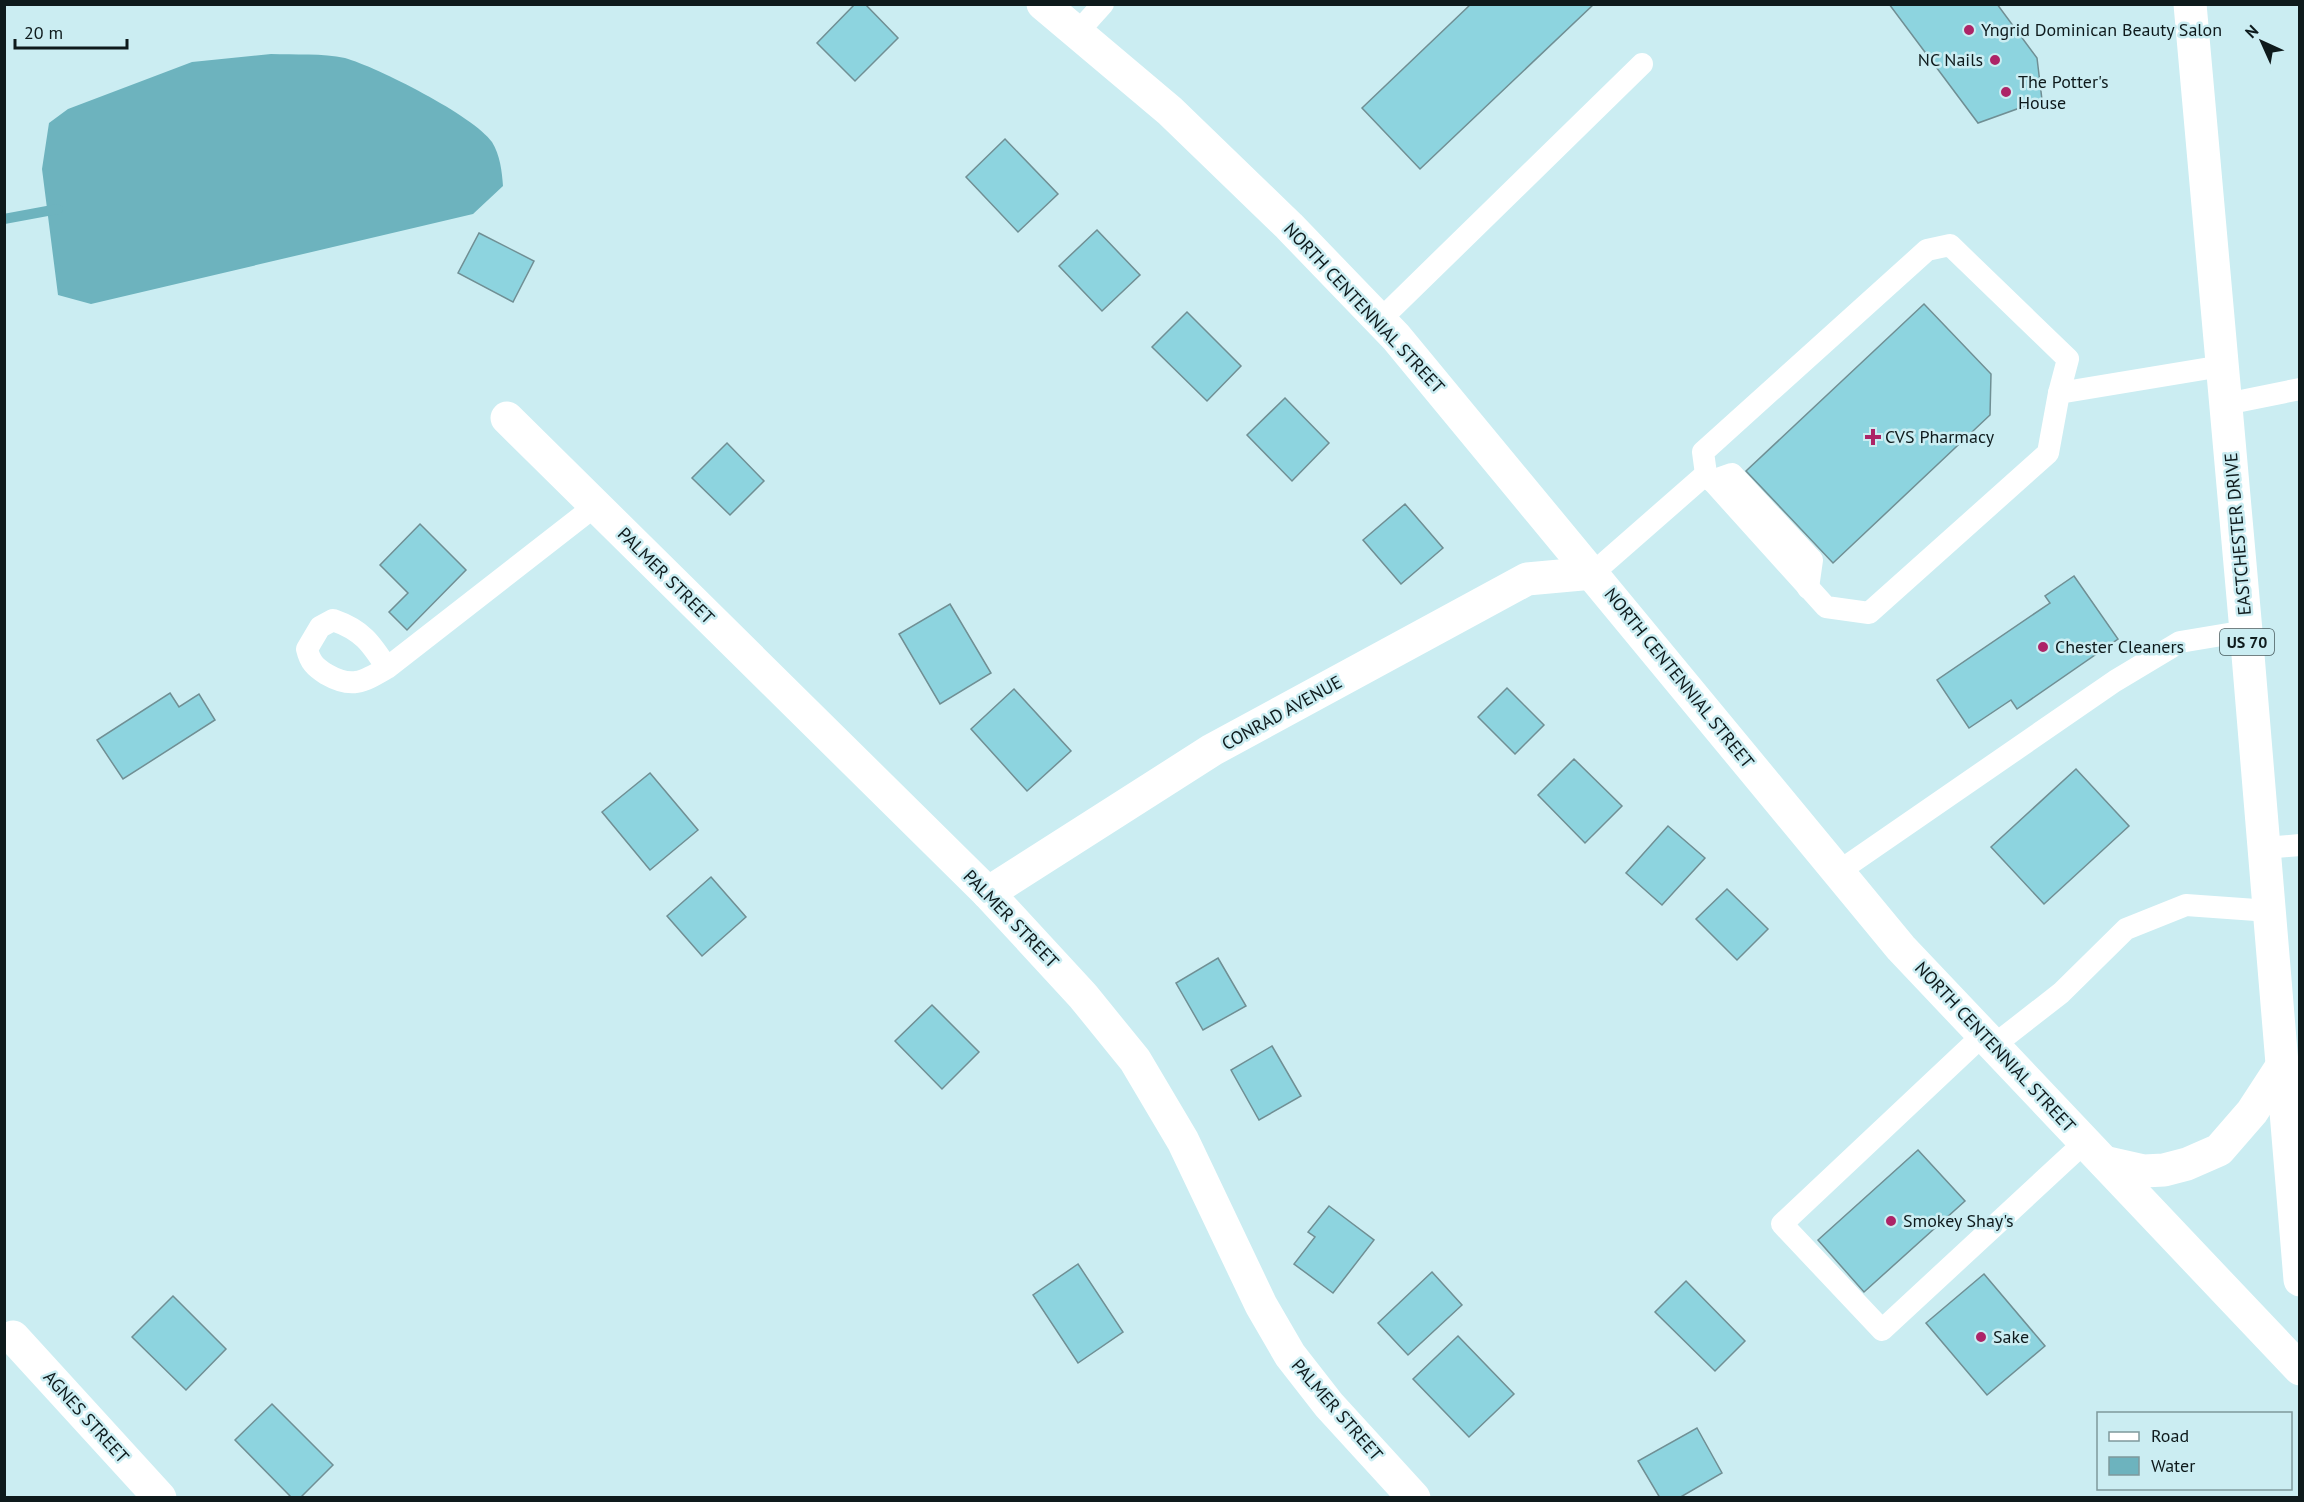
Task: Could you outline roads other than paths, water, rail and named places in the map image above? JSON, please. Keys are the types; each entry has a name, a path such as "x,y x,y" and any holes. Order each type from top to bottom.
{"street":[{"name":"NORTH CENTENNIAL STREET","path":"1043,4 1179,119 1289,226 1380,320 1593,573 1901,948 2300,1369"},
{"name":"EASTCHESTER DRIVE","path":"2190,4 2247,631 2300,1280"},
{"name":"PALMER STREET","path":"507,418 988,893 1083,996 1135,1060 1183,1141 1261,1305 1290,1355 1329,1405 1414,1497"},
{"name":"CONRAD AVENUE","path":"988,893 1212,750 1527,579 1593,573"},
{"path":"2094,1152 2144,1171 2164,1170 2187,1164 2219,1150 2252,1112 2282,1066"},
{"name":"AGNES STREET","path":"14,1337 159,1497"}],"lane":[{"path":"1077,33 1103,4"},
{"path":"1380,320 1642,64"},
{"path":"1950,245 2068,359 2059,393 2048,453 1869,613 1826,607 1709,478 1703,452 1927,250 1950,245"},
{"path":"2059,393 2222,366"},
{"path":"2226,404 2300,389"},
{"path":"1593,573 1709,478"},
{"path":"387,668 595,506"},
{"path":"1838,872 2115,681 2180,642 2247,631"},
{"path":"2265,848 2300,844"},
{"path":"2094,1152 1882,1330 1782,1224 1988,1040 2061,993 2126,928 2186,905 2270,911"}],"water":[{"path":"271,54 345,58 379,71 446,106 482,131 492,142 500,163 503,186 473,214 91,304 58,295 42,169 49,123 68,109 192,62"}],"waterway":[{"path":"4,219 58,209"}],"place":[{"name":"Yngrid Dominican Beauty Salon","path":"1969,30"},
{"name":"NC Nails","path":"1995,60"},
{"name":"The Potter's House","path":"2006,92"},
{"name":"CVS Pharmacy","path":"1873,437"},
{"name":"Chester Cleaners","path":"2043,647"},
{"name":"Smokey Shay's","path":"1891,1221"},
{"name":"Sake","path":"1981,1337"}]}
